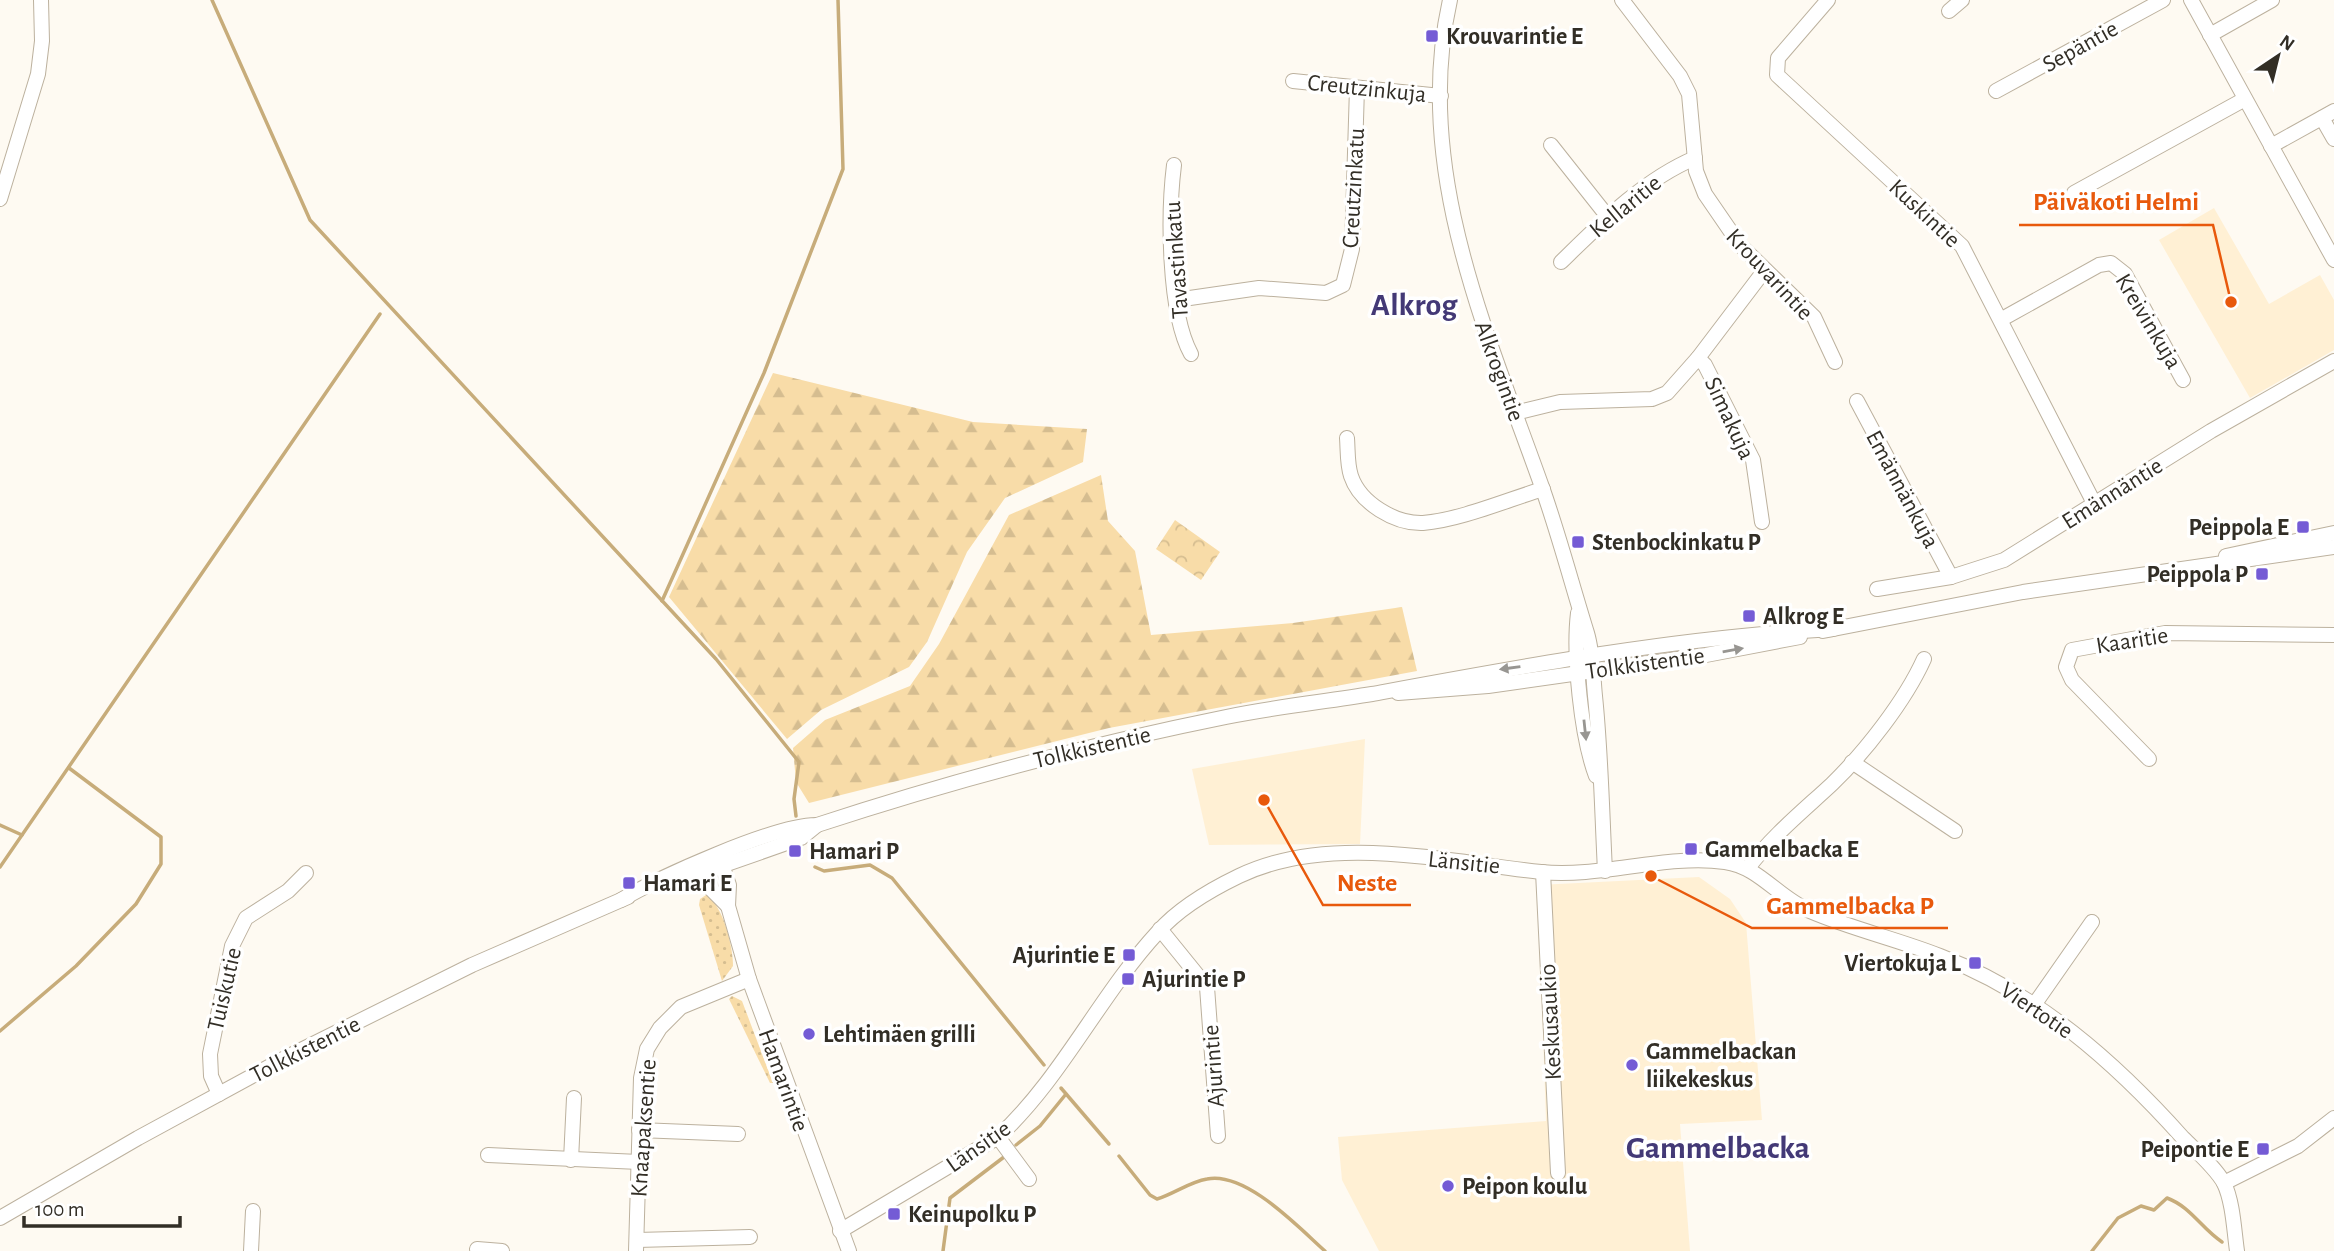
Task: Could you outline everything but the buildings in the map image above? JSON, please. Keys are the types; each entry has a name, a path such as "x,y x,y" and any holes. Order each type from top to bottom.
{"street":[{"path":"0,199 4,169 38,74 42,41 41,0"},
{"name":"Alkrogintie","path":"1450,0 1444,27 1441,96 1447,190 1483,327 1543,489 1571,576 1578,611 1575,635 1585,665 1586,740 1600,785 1605,871"},
{"name":"Krouvarintie","path":"1622,0 1686,87 1692,106 1699,183 1709,201 1730,233 1764,271 1814,317 1835,362"},
{"name":"Kuskintie","path":"1828,0 1778,58 1777,75 1962,246 2002,319 2094,503"},
{"path":"1949,11 1962,0"},
{"name":"Sepäntie","path":"1996,91 2163,0"},
{"path":"2190,0 2334,260"},
{"path":"2210,35 2272,0"},
{"name":"Creutzinkuja","path":"1293,81 1441,96"},
{"name":"Creutzinkatu","path":"1176,300 1259,288 1326,293 1343,285 1352,249 1357,88"},
{"path":"2074,193 2245,99"},
{"path":"2272,146 2328,115 2334,139"},
{"path":"1550,145 1608,217"},
{"name":"Kellaritie","path":"1561,262 1608,217 1672,168 1695,158"},
{"name":"Tavastinkatu","path":"1174,165 1171,192 1176,300 1184,341 1191,354"},
{"name":"Kreivinkuja","path":"2002,319 2099,265 2111,263 2124,274 2183,380"},
{"path":"1515,413 1560,402 1660,397 1675,386 1764,271"},
{"name":"Simakuja","path":"1698,358 1705,365 1753,460 1762,522"},
{"name":"Emännäntie","path":"1877,589 1951,577 2004,560 2211,431 2334,361"},
{"name":"Emännänkuja","path":"1857,401 1951,577"},
{"path":"1348,438 1348,465 1357,489 1381,510 1412,523 1438,520 1543,489"},
{"name":"Tolkkistentie","path":"2180,568 2334,533"},
{"name":"Tolkkistentie","path":"0,1218 219,1094 472,965 621,900 720,861 801,838 817,825 991,772 1114,741 1226,717 1372,694 1419,694 1585,665 1706,655 2023,592 2334,547"},
{"name":"Kaaritie","path":"2149,759 2072,680 2066,667 2072,650 2165,633 2334,635"},
{"path":"1748,868 1767,845 1852,762 1914,681 1924,659"},
{"path":"1852,762 1955,831"},
{"name":"Länsitie","path":"840,1231 998,1137 1041,1092 1126,971 1160,929 1194,902 1242,875 1318,855 1476,861 1543,872 1605,871 1700,862 1725,862 1748,868"},
{"name":"Hamarintie","path":"720,861 729,885 728,906 749,979 849,1251"},
{"name":"Hamarintie","path":"704,867 717,898 728,906"},
{"name":"Viertotie","path":"1748,868 1806,910 1941,956 2034,1005 2129,1080 2224,1183"},
{"name":"Keskusaukio","path":"1543,872 1558,1173"},
{"name":"Tuiskutie","path":"219,1094 211,1076 210,1054 235,939 246,918 288,891 306,873"},
{"path":"2034,1005 2092,922"},
{"name":"Ajurintie","path":"1160,929 1207,987 1218,1136"},
{"name":"Knaapaksentie","path":"636,1246 643,1060 660,1028 681,1007 749,979"},
{"path":"571,1160 574,1098"},
{"path":"2237,1251 2224,1183 2298,1146 2334,1118"},
{"path":"639,1130 738,1134"},
{"path":"998,1137 1029,1179"},
{"path":"488,1156 639,1162"},
{"path":"251,1251 253,1211"},
{"path":"636,1246 750,1237"},
{"path":"477,1249 502,1251"}],"shaded area":[{"path":"2214,208 2269,304 2320,275 2334,300 2334,350 2250,398 2159,240"},
{"path":"1365,739 1360,844 1209,845 1192,769"},
{"path":"1699,877 1730,899 1746,923 1762,1120 1680,1124 1690,1251 1379,1251 1342,1180 1338,1137 1546,1121 1538,885"}],"green space":[{"path":"773,373 973,422 1087,429 1083,462 1005,498 967,552 927,642 909,667 821,710 787,739 669,597"},
{"path":"1101,475 1108,521 1135,551 1151,635 1293,623 1402,607 1417,671 1109,728 809,803 796,782 793,748 825,720 910,686 939,644 1009,515"},
{"path":"1175,520 1220,552 1201,580 1156,549"},
{"path":"706,895 722,917 731,948 733,966 722,981 699,905 700,899"},
{"path":"732,996 742,1001 773,1083 770,1083 729,999"}],"waterway":[{"path":"212,0 310,220 716,659 799,762 794,799 796,816"},
{"path":"662,601 764,373 843,169 838,0"},
{"path":"0,867 380,314"},
{"path":"0,1031 76,966 136,904 161,864 161,837 69,768"},
{"path":"0,825 22,835"},
{"path":"815,867 824,871 870,865 892,878 1044,1065"},
{"path":"1061,1088 1109,1144"},
{"path":"1016,1145 1040,1126 1066,1094"},
{"path":"1119,1156 1150,1195 1157,1199 1207,1179 1222,1179 1238,1184 1271,1203 1325,1251"},
{"path":"943,1251 950,1198 1004,1157"},
{"path":"2092,1251 2118,1218 2141,1206 2154,1210 2167,1198 2183,1207 2222,1242"}],"place":[{"name":"Krouvarintie E","path":"1432,36"},
{"name":"Päiväkoti Helmi","path":"2231,302"},
{"name":"Peippola E","path":"2303,527"},
{"name":"Stenbockinkatu P","path":"1578,542"},
{"name":"Peippola P","path":"2262,574"},
{"name":"Alkrog E","path":"1749,616"},
{"name":"Neste","path":"1264,800"},
{"name":"Gammelbacka E","path":"1691,849"},
{"name":"Hamari P","path":"795,851"},
{"name":"Gammelbacka P","path":"1651,876"},
{"name":"Hamari E","path":"629,883"},
{"name":"Ajurintie E","path":"1129,955"},
{"name":"Viertokuja L","path":"1975,963"},
{"name":"Ajurintie P","path":"1128,979"},
{"name":"Lehtimäen grilli","path":"809,1034"},
{"name":"Gammelbackan liikekeskus","path":"1632,1065"},
{"name":"Peipontie E","path":"2263,1149"},
{"name":"Peipon koulu","path":"1448,1186"},
{"name":"Keinupolku P","path":"894,1214"}],"district":[{"name":"Alkrog","path":"1414,304"},
{"name":"Gammelbacka","path":"1718,1147"}]}
